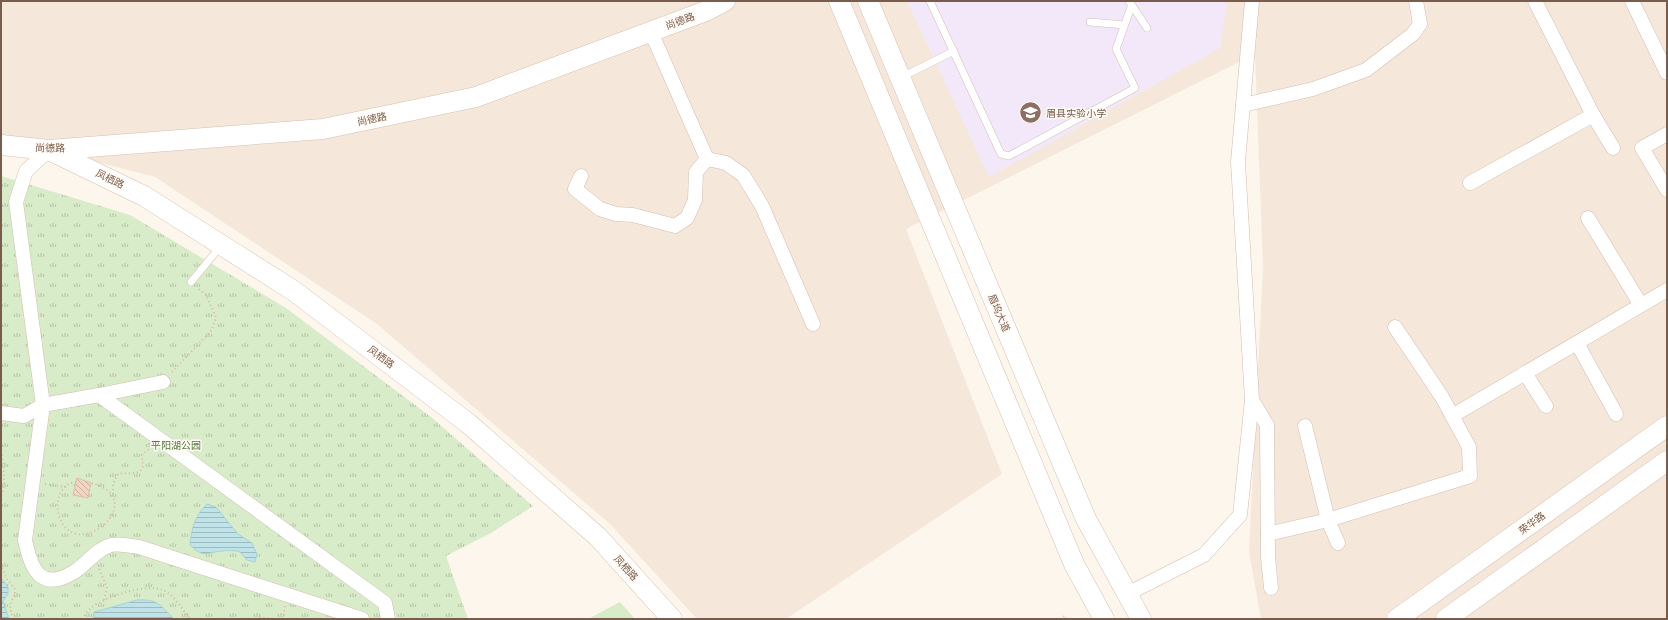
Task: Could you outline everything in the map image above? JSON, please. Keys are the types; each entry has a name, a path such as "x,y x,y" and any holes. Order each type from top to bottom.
{"street":[{"name":"尚德路","path":"1,145 49,150 331,127 476,97 706,11 725,1"},
{"path":"839,1 1074,564 1104,619"},
{"name":"眉坞大道","path":"868,1 1086,519 1141,619"},
{"path":"1127,594 1204,555 1240,516 1252,400 1238,162 1252,1"},
{"path":"1243,105 1313,89 1366,70 1413,34 1420,24 1416,1"},
{"path":"1535,1 1593,115 1613,148"},
{"path":"1632,1 1667,73"},
{"path":"651,32 707,159"},
{"path":"1470,183 1593,115"},
{"path":"1667,134 1642,148 1667,190"},
{"path":"49,150 26,171 16,202 43,405 25,540 29,559 37,573 45,579 56,580 75,571 94,554 112,545 139,547 362,619"},
{"name":"凤栖路","path":"49,150 144,196 294,291 469,424 598,537 672,619"},
{"path":"581,176 575,189 600,209 616,214 633,215 675,226 687,218 695,200 696,172 707,159"},
{"path":"707,159 726,163 743,175 762,206 813,324"},
{"path":"1588,218 1641,305"},
{"path":"1452,416 1667,290"},
{"path":"1268,534 1328,520 1470,476 1469,447 1442,397 1395,327"},
{"path":"1577,343 1616,414"},
{"path":"1525,373 1546,406"},
{"path":"1,413 24,416 43,405 162,382"},
{"path":"99,395 385,603 388,619"},
{"path":"1252,400 1267,425 1268,534 1271,588"},
{"path":"1305,426 1328,520 1338,543"},
{"name":"荣华路","path":"1397,619 1667,426"},
{"path":"1446,619 1667,461"}],"lane":[{"path":"930,1 1001,154 1009,156 1135,88 1116,49 1130,4"},
{"path":"1130,4 1146,28"},
{"path":"1090,22 1124,25"},
{"path":"900,78 954,50"},
{"path":"191,282 222,245"}],"path":[{"path":"162,382 190,355 212,330 216,317 206,295 191,282"},
{"path":"76,482 66,487 57,499 57,510 67,530 76,534 86,534 107,522 113,514 115,504 113,494 114,484 118,474 135,473 140,471 143,466 142,455 159,439"},
{"path":"1,451 4,464 3,490 1,496"},
{"path":"33,482 66,487"},
{"path":"91,483 101,485 113,494"},
{"path":"94,554 107,587 104,600"},
{"path":"1,564 6,578 15,589 15,596 10,601 10,609 13,619"},
{"path":"82,619 90,609 104,600 135,590 162,590 175,599 182,610 191,619"},
{"path":"1060,619 1065,616 1067,619"},
{"path":"256,619 260,617 272,619"}],"shaded area":[{"path":"1,1 1667,1 1667,619 1261,619 1249,552 1263,267 1255,54 906,229 1002,474 786,619 697,619 610,524 377,324 155,177 1,137"},
{"name":"眉县实验小学","path":"907,1 1227,1 1220,48 989,177"}],"green space":[{"name":"平阳湖公园","path":"1,176 130,215 286,308 431,417 533,506 491,533 446,556 468,619 1,619"},
{"path":"620,602 635,619 588,619"}],"water":[{"path":"207,504 216,507 238,534 252,543 257,554 255,562 247,560 239,551 206,554 199,552 190,545 196,518"},
{"path":"1,578 8,587 8,594 3,601 9,619 1,619"},
{"path":"137,600 150,601 158,604 174,619 93,619 94,612"}],"building":[{"path":"77,478 91,483 88,498 73,495"}],"place":[{"name":"眉县实验小学","path":"1031,113"}]}
